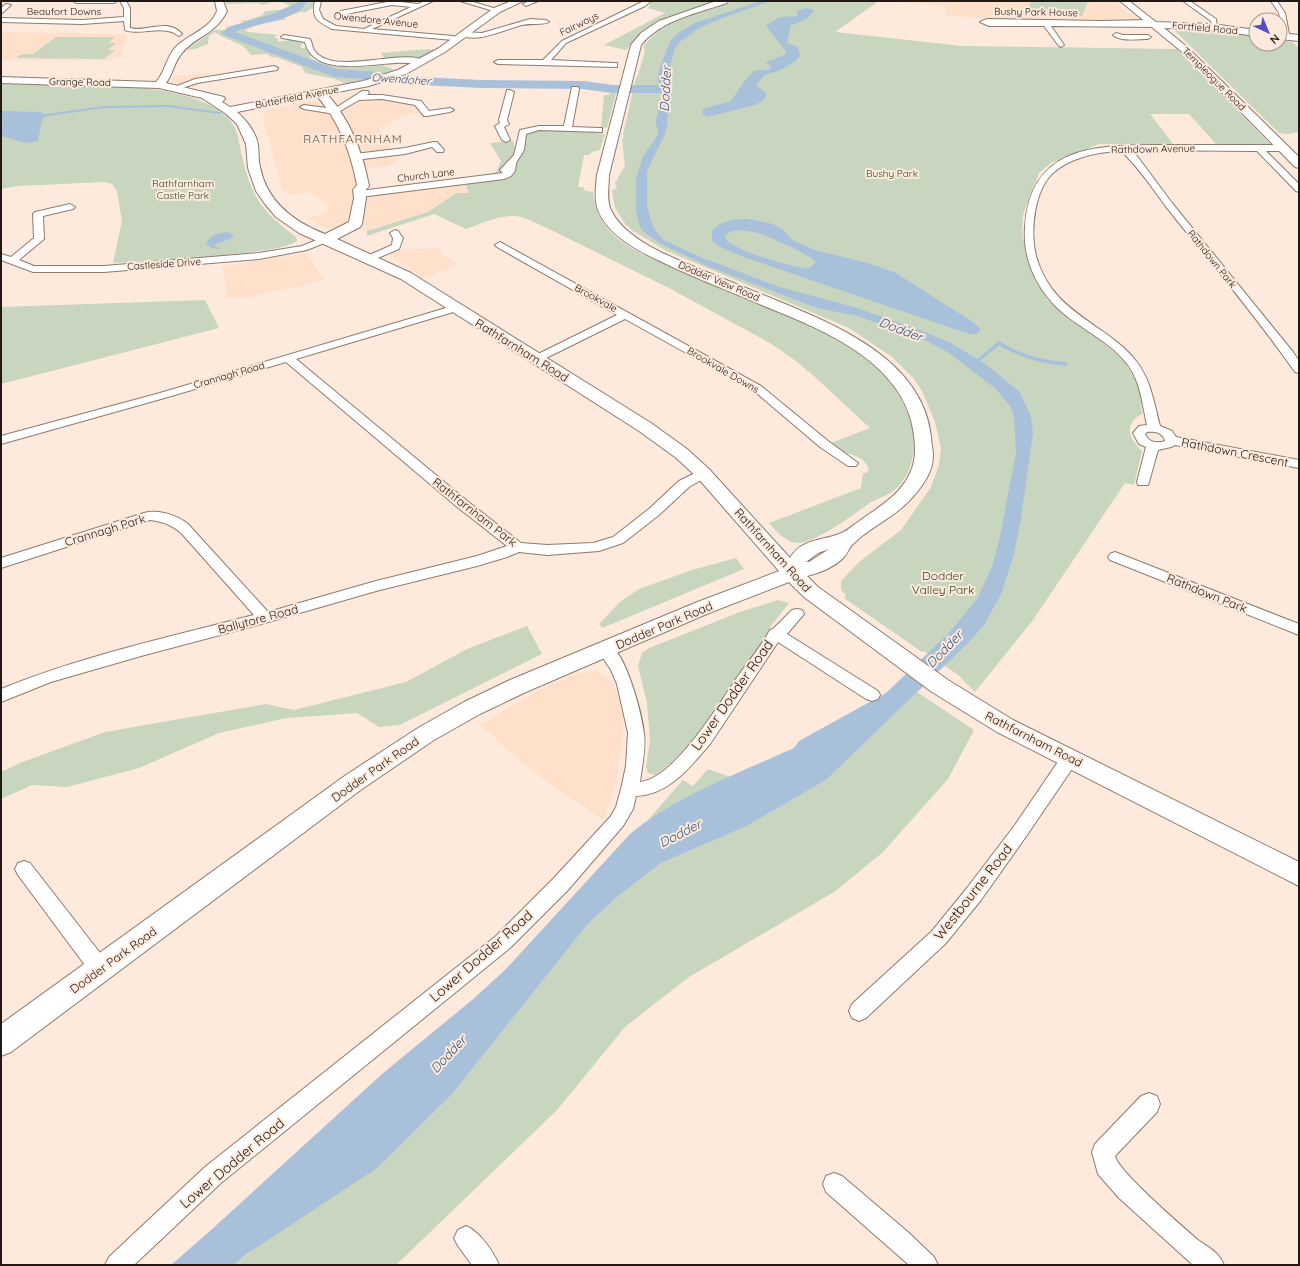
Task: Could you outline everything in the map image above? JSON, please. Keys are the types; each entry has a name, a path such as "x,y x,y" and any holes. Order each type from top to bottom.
{"main road":[{"path":"159,84 162,81 173,56 216,22 222,11 219,1"},
{"name":"Dodder View Road","path":"724,1 668,21 644,35 636,44 603,175 602,190 604,209 615,226 630,240 653,253 814,321 855,343 876,358 892,373 906,390 916,408 921,426 924,449 923,465 911,489 901,500 846,540 837,553 819,565 792,573"},
{"name":"Templeogue Road","path":"1124,1 1184,49 1299,164"},
{"name":"Butterfield Avenue","path":"239,112 322,94 366,87 422,62 442,50 497,10 522,3"},
{"name":"Fortfield Road","path":"1153,24 1215,28 1248,32"},
{"path":"1288,37 1299,38"},
{"name":"Grange Road","path":"1,80 159,84"},
{"name":"Rathfarnham Road","path":"159,84 207,96 207,98 239,112 252,145 253,163 257,179 271,204 292,224 311,234 370,258 406,276 645,427 681,453 703,473 792,573 819,598 908,665 1006,726 1299,874"},
{"path":"322,94 335,112 349,138 363,186 359,190 360,194 355,224 326,239"},
{"name":"Butterfield Avenue","path":"239,112 256,111 269,106 322,94"},
{"path":"239,112 259,134 264,152"},
{"name":"Rathfarnham Road","path":"270,179 278,203 298,222 326,239"},
{"name":"Dodder Park Road","path":"1,1042 354,782 426,734 472,708 518,686 606,650 702,608 792,573"}],"street":[{"name":"Beaufort Downs","path":"76,1 114,1"},
{"path":"123,1 127,8 127,29 133,31 170,28 176,30 179,34"},
{"name":"Owendore Avenue","path":"318,1 316,14 325,24 334,28 453,38"},
{"path":"366,30 430,1"},
{"path":"463,1 497,10"},
{"path":"522,3 535,1"},
{"name":"Fairways","path":"545,62 564,42 643,5 648,1"},
{"path":"1186,1 1214,20 1215,28"},
{"path":"1274,1 1281,12"},
{"path":"341,13 392,3 419,6"},
{"path":"1,12 8,5"},
{"name":"Beaufort Downs","path":"1,20 82,22 126,19"},
{"path":"463,34 483,35 527,22 538,20 546,22"},
{"name":"Bushy Park House","path":"986,21 1153,24 1138,26 989,24 983,22 986,21"},
{"name":"Bushy Park House","path":"1046,24 1061,45"},
{"path":"1116,35 1122,37 1150,39 1138,26"},
{"path":"284,37 308,40 313,54 324,60 339,63 363,64 404,59 422,62"},
{"path":"498,62 545,62 614,65"},
{"path":"176,88 195,81 274,68"},
{"path":"304,107 335,112 358,98 366,87"},
{"path":"568,128 575,89"},
{"path":"505,124 503,120 510,92"},
{"path":"358,98 382,97 418,103 427,114 450,110"},
{"path":"506,140 499,126 505,124 522,132 539,128 599,130"},
{"name":"Church Lane","path":"360,194 501,177 510,173 512,170 512,164 520,151 522,132"},
{"path":"355,157 405,151 435,145"},
{"name":"Rathdown Avenue","path":"1154,428 1147,392 1140,375 1133,364 1116,347 1067,311 1054,298 1044,284 1034,263 1030,248 1030,210 1043,178 1065,162 1083,154 1099,151 1144,148 1283,148"},
{"path":"1259,148 1299,189"},
{"name":"Rathdown Park","path":"1124,149 1134,158 1169,205 1271,330 1299,370"},
{"path":"12,261 39,238 38,214 70,207"},
{"path":"370,258 396,247 398,238 395,233"},
{"name":"Castleside Drive","path":"1,257 33,269 104,269 259,256 304,248 326,239"},
{"name":"Brookvale","path":"500,245 625,315"},
{"name":"Crannagh Road","path":"1,440 288,358 456,308"},
{"name":"Brookvale","path":"536,359 625,315"},
{"name":"Brookvale Downs","path":"625,315 757,388 824,444 852,463"},
{"name":"Rathfarnham Park","path":"288,358 461,503 517,547 548,550 594,548 618,540 654,512 684,484 703,473"},
{"path":"1146,428 1154,428 1164,431 1171,442 1166,446 1152,445 1143,441 1139,433 1146,428"},
{"name":"Rathdown Crescent","path":"1171,440 1299,464"},
{"path":"1144,482 1152,452 1152,445"},
{"name":"Crannagh Park","path":"1,563 149,516 170,518 179,523 188,532 265,618"},
{"name":"Ballytore Road","path":"1,696 47,677 141,650 265,618 376,586 477,561 502,554 517,547"},
{"name":"Rathdown Park","path":"1115,556 1299,630"},
{"name":"Lower Dodder Road","path":"117,1265 213,1175 474,966 517,928 561,884 617,821 624,809 630,789 647,788 659,784 696,748 704,739 775,634 797,614"},
{"path":"775,634 797,646 872,695"},
{"path":"606,650 618,668 625,684 635,725 635,754 630,789"},
{"name":"Westbourne Road","path":"859,1011 940,937 1021,830 1070,758"},
{"path":"24,869 100,969"},
{"path":"1149,1104 1103,1152 1106,1166 1127,1190 1184,1243 1212,1265"},
{"path":"834,1184 901,1241 926,1265"},
{"path":"466,1238 487,1265"}],"shaded area":[{"path":"888,1 1114,1 1138,20 1000,20 945,15 946,6"},
{"path":"1,32 127,34 121,56 108,61 1,60"},
{"path":"207,73 212,79 195,86 173,82 172,76"},
{"path":"355,93 362,95 360,99 383,99 411,104 418,113 399,116 400,119 391,120 392,124 377,126 389,144 396,164 365,169 367,194 465,183 470,193 443,201 428,212 366,231 344,225 337,228 327,228 307,218 328,212 329,207 311,192 291,195 282,189 263,118 266,110 312,101 321,103 343,101"},
{"path":"440,248 439,252 458,264 423,279 389,254 409,249"},
{"path":"306,253 324,280 248,297 226,298 226,285 222,266"},
{"path":"597,670 613,683 620,701 623,732 616,785 603,820 532,771 480,725 533,693 573,675"}],"green space":[{"path":"225,1 297,1 301,3 299,7 292,10 295,11 306,6 308,1 315,1 313,7 306,12 300,12 283,18 288,19 260,24 245,30 248,32 278,35 274,37 278,39 277,41 296,39 303,41 306,43 301,44 301,48 306,48 313,56 309,57 318,62 323,61 363,65 363,67 382,65 395,70 347,84 335,79 305,73 302,67 276,57 271,57 268,54 251,55 244,47 215,32 209,36 208,44 195,49 187,50 214,30 228,30 246,23 239,21 248,20 265,14 262,13 268,11 290,6 277,2 264,5 258,3 227,4"},
{"path":"652,1 717,1 679,13 655,24 644,31 626,50 604,45 665,13 648,8"},
{"name":"Bushy Park","path":"735,1 879,1 835,32 962,46 1177,49 1270,144 1217,145 1189,114 1150,114 1174,145 1099,144 1051,163 1039,173 1023,215 1022,232 1026,252 1047,300 1066,317 1101,341 1125,362 1138,385 1140,393 1142,414 1132,422 1130,432 1134,442 1142,451 1134,485 1125,483 1033,620 975,692 958,675 844,598 846,595 841,590 841,581 859,562 901,530 931,487 939,465 941,448 935,422 922,391 914,379 892,357 849,328 667,251 633,231 626,225 615,208 612,190 617,188 615,183 625,166 622,139 625,136 623,135 635,81 645,51 643,47 651,37 673,23"},
{"path":"1032,1 1088,1 1082,16 1027,10"},
{"path":"1198,29 1248,36 1248,52 1288,52 1288,41 1293,42 1299,49 1299,132 1288,134 1279,133 1175,31"},
{"path":"56,37 115,37 108,43 116,43 108,50 115,50 104,59 16,58 22,54 33,54"},
{"path":"428,49 435,50 423,58 413,57 385,59 381,53"},
{"name":"Rathfarnham Castle Park","path":"56,83 129,86 166,91 197,100 222,112 236,130 247,174 255,195 275,220 296,237 297,241 286,246 240,254 113,263 122,221 117,191 112,184 104,182 18,186 1,189 1,84"},
{"path":"584,86 617,90 607,128 601,127 604,95 609,95 610,93 576,88"},
{"path":"534,130 590,131 605,134 600,150 592,152 589,155 584,155 578,187 583,187 585,191 593,192 596,208 603,222 616,237 624,243 651,258 796,318 853,349 876,367 894,387 907,412 911,425 913,452 910,465 905,478 896,489 871,502 818,537 797,543 789,541 781,536 769,523 861,488 863,473 866,473 869,469 864,461 854,455 842,451 831,443 870,428 796,361 770,343 669,288 547,228 520,217 511,216 500,218 466,229 434,214 367,236 367,231 428,212 456,193 469,193 465,183 493,179 501,161 490,143 513,141 516,152 515,162 524,135"},
{"path":"205,300 219,328 1,384 1,307"},
{"path":"736,558 744,569 602,628 599,624 620,602 639,589 692,570"},
{"path":"778,600 789,603 771,626 767,635 703,728 669,765 655,775 648,773 646,767 650,739 647,703 638,666 642,653 649,648 740,612"},
{"path":"527,626 542,654 400,725 379,727 357,713 286,718 219,733 139,768 67,787 32,785 1,799 1,772 20,763 105,732 266,704 294,710 406,682 467,649"},
{"path":"917,692 974,730 948,779 882,853 834,892 689,977 625,1027 557,1110 396,1265 234,1265 452,1094 587,925 616,898 661,863 747,826 826,780"},
{"path":"708,769 730,777 648,820 683,780 693,786"}],"water":[{"name":"Dodder","path":"761,1 770,1 699,28 681,41 675,48 668,73 670,86 667,126 665,134 647,171 647,206 655,230 664,240 693,254 779,287 854,307 949,342 984,363 1020,392 1031,417 1033,433 1021,518 1014,554 1002,592 984,625 968,643 826,780 747,826 661,863 616,898 587,925 452,1094 377,1168 247,1254 234,1265 171,1265 382,1074 472,1000 505,970 630,834 667,808 730,776 794,748 799,741 886,693 949,633 977,599 992,567 999,541 1016,453 1014,416 1010,406 996,389 949,353 923,339 857,316 817,308 707,266 661,244 644,232 640,227 636,211 636,179 643,156 658,135 656,120 662,98 658,80 659,70 670,41 678,33 695,23"},
{"path":"806,8 814,10 804,20 791,25 787,43 798,47 800,56 791,64 778,71 765,75 756,85 767,94 762,101 755,105 708,117 702,114 703,109 731,101 743,83 754,71 770,69 771,67 766,62 786,54 783,47 766,25 780,17 798,16 797,11"},
{"path":"1,111 41,112 41,114 52,114 42,119 38,141 26,143 1,136 1,125 4,123 1,122"},
{"path":"749,219 773,224 782,229 794,241 815,250 868,263 896,273 971,321 980,328 980,331 977,334 969,334 735,254 717,245 712,240 712,231 719,224 734,220","holes":["739,230 755,232 771,238 798,251 816,262 809,268 801,267 777,262 749,252 737,247 729,242 725,237 729,232"]},
{"path":"228,232 234,235 230,239 215,244 216,247 221,249 212,248 206,244 209,238"}],"waterway":[{"name":"Owendoher","path":"303,1 301,5 284,14 232,29 228,33 334,73 377,76 398,80 481,84 584,85 613,89 665,89"},
{"path":"47,115 104,107 167,106"},
{"path":"168,106 220,113"},
{"path":"975,363 999,343 1031,358 1066,364"}],"district":[{"name":"RATHFARNHAM","path":"353,138"}],"park label":[{"name":"Dodder Valley Park","path":"943,582"}]}
